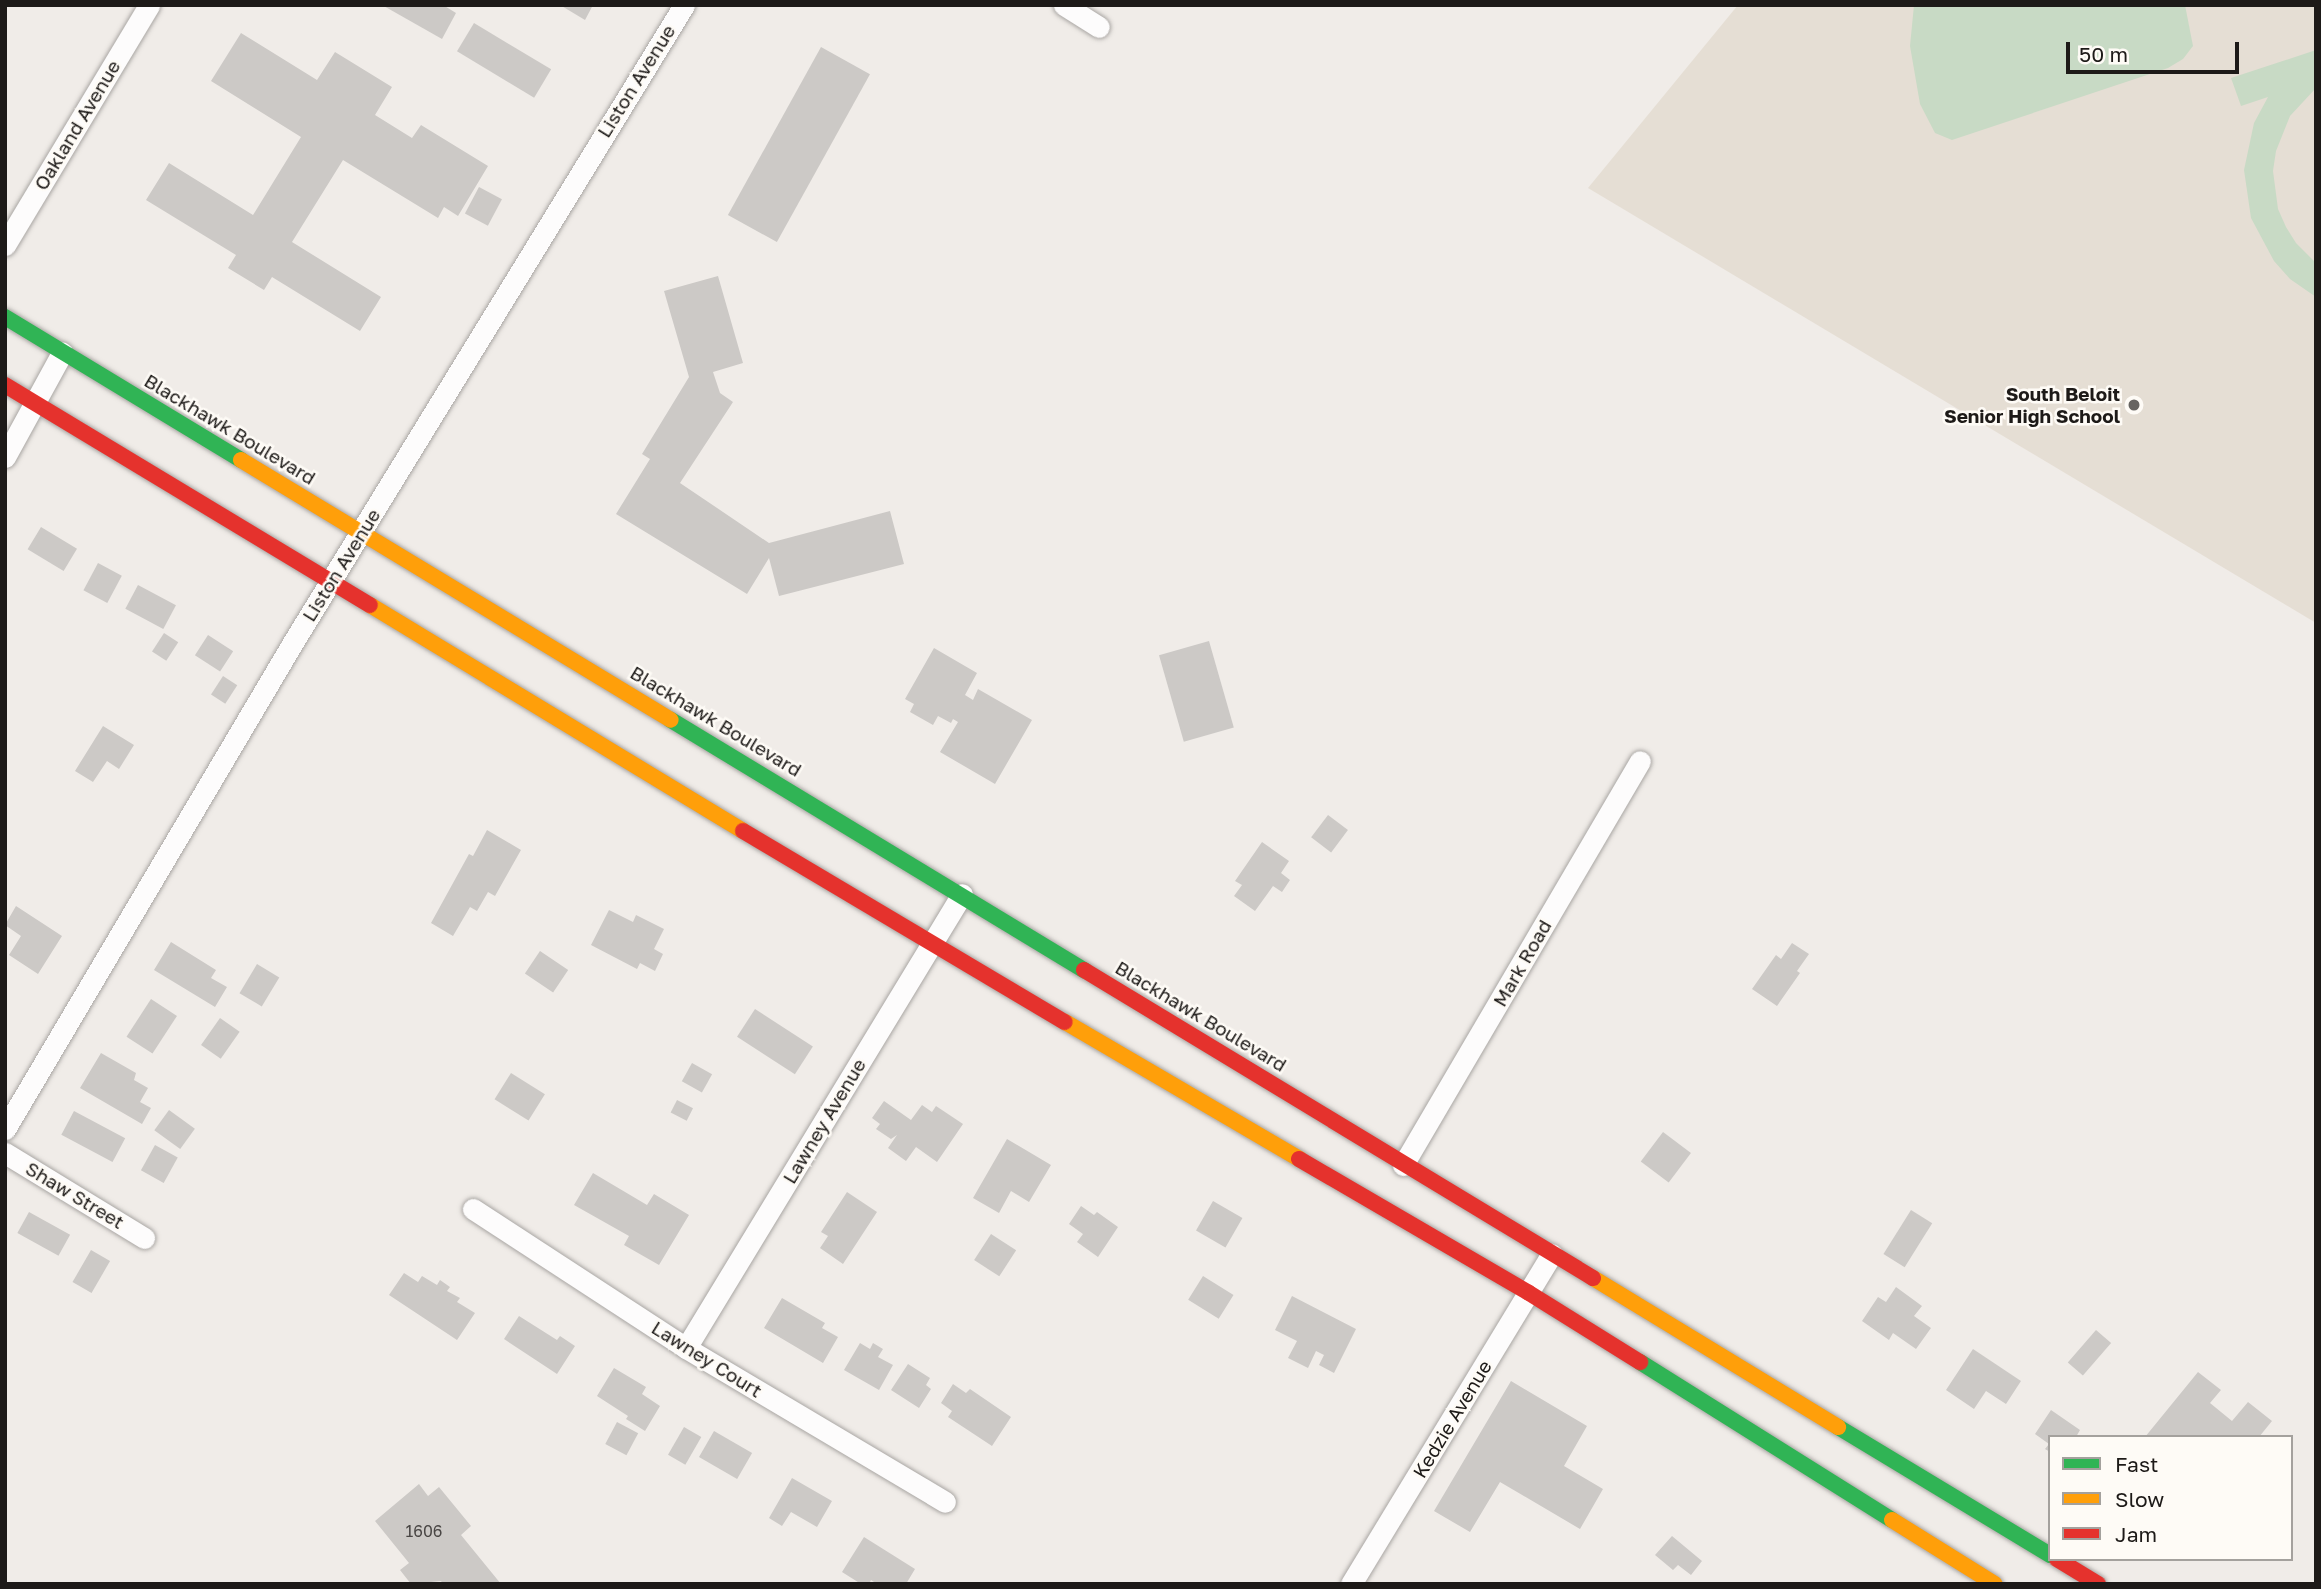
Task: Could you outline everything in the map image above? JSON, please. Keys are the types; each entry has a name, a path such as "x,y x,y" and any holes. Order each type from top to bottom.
{"main road":[{"name":"Blackhawk Boulevard","path":"5,317 2048,1554"},
{"path":"5,385 931,944 1529,1293 1995,1584"},
{"path":"2060,1561 2098,1584"}],"street":[{"name":"Oakland Avenue","path":"5,245 149,5"},
{"name":"Liston Avenue","path":"5,1129 330,582 684,5"},
{"path":"1064,5 1099,27"},
{"path":"5,457 62,353"},
{"name":"Mark Road","path":"1403,1165 1640,761"},
{"name":"Lawney Avenue","path":"686,1348 962,894"},
{"name":"Shaw Street","path":"5,1153 144,1238"},
{"name":"Lawney Court","path":"473,1209 686,1348 945,1502"},
{"name":"Kedzie Avenue","path":"1351,1584 1552,1254"}],"shaded area":[{"name":"South Beloit Senior High School","path":"1738,5 2316,5 2316,623 1588,188"}],"green space":[{"path":"1914,5 2185,5 2193,46 2183,59 2168,68 1952,140 1935,133 1920,104 1910,46"},
{"path":"2316,50 2316,88 2290,116 2276,151 2273,171 2278,209 2286,227 2296,243 2316,263 2316,297 2290,279 2274,261 2251,218 2244,170 2254,123 2268,97 2241,106 2231,78"}],"building":[{"path":"382,5 443,5 456,13 442,39"},
{"path":"560,5 593,5 585,20"},
{"path":"474,23 551,69 534,98 457,51"},
{"path":"241,33 317,80 335,52 392,87 375,115 412,138 421,125 488,166 458,216 444,207 438,218 343,160 292,242 381,297 360,331 272,277 264,290 228,268 236,255 146,200 169,163 253,215 301,137 211,81"},
{"path":"821,47 870,74 777,242 728,215"},
{"path":"479,187 502,199 488,226 465,213"},
{"path":"718,276 743,363 713,372 720,393 733,402 680,483 769,543 890,511 904,564 779,596 769,558 747,594 616,514 650,459 642,454 689,377 664,291"},
{"path":"41,527 77,549 64,571 28,549"},
{"path":"98,563 122,576 107,603 83,590"},
{"path":"138,585 176,605 163,629 125,609"},
{"path":"164,633 178,642 166,661 152,651"},
{"path":"208,635 233,651 220,671 195,655"},
{"path":"1209,641 1234,728 1184,742 1159,655"},
{"path":"934,648 977,673 965,695 973,700 978,689 1032,720 995,784 940,752 958,722 953,719 951,723 938,716 933,725 910,712 914,704 905,699"},
{"path":"223,676 237,685 225,704 211,694"},
{"path":"103,726 134,745 119,769 107,761 93,782 75,771"},
{"path":"1328,815 1348,830 1331,852 1311,837"},
{"path":"487,830 521,850 495,896 488,892 477,911 470,907 453,936 431,923 469,854 473,856"},
{"path":"1262,842 1289,861 1281,873 1290,880 1282,892 1273,886 1255,911 1234,896 1242,885 1235,881"},
{"path":"16,906 62,936 38,974 9,955 21,936 5,925"},
{"path":"609,910 633,922 636,915 664,929 654,949 663,954 655,971 640,963 637,969 591,945"},
{"path":"171,942 216,970 211,978 227,987 215,1007 154,970"},
{"path":"1792,943 1809,954 1797,971 1800,973 1777,1006 1752,989 1776,955 1781,959"},
{"path":"540,951 568,970 553,992 525,973"},
{"path":"257,964 279,977 262,1007 239,993"},
{"path":"151,999 177,1016 152,1054 126,1037"},
{"path":"755,1009 813,1047 795,1074 737,1037"},
{"path":"220,1018 240,1032 221,1059 201,1045"},
{"path":"101,1053 136,1073 134,1080 148,1088 140,1102 151,1108 142,1124 80,1088"},
{"path":"692,1063 712,1074 702,1093 682,1081"},
{"path":"511,1073 545,1094 528,1120 495,1099"},
{"path":"677,1100 693,1108 687,1121 671,1112"},
{"path":"884,1101 911,1120 922,1105 932,1112 936,1106 963,1124 937,1162 916,1147 906,1161 888,1148 897,1135 891,1139 876,1129 880,1124 872,1118"},
{"path":"169,1110 195,1129 180,1149 154,1130"},
{"path":"74,1111 125,1138 113,1162 61,1135"},
{"path":"1663,1132 1691,1153 1669,1183 1641,1162"},
{"path":"1007,1139 1051,1165 1029,1202 1011,1191 999,1213 973,1198"},
{"path":"155,1145 178,1158 164,1183 141,1170"},
{"path":"593,1173 647,1205 654,1194 689,1215 659,1265 624,1245 629,1236 574,1205"},
{"path":"847,1192 877,1212 843,1264 820,1248 828,1236 821,1232"},
{"path":"1213,1201 1242,1218 1225,1247 1196,1230"},
{"path":"1081,1206 1094,1215 1097,1212 1118,1227 1098,1257 1077,1242 1083,1234 1069,1224"},
{"path":"1911,1210 1932,1223 1905,1267 1883,1254"},
{"path":"29,1212 70,1235 58,1256 17,1233"},
{"path":"991,1234 1016,1250 999,1276 974,1260"},
{"path":"91,1250 110,1261 92,1293 72,1282"},
{"path":"404,1273 418,1282 422,1276 437,1285 440,1280 450,1287 447,1291 460,1298 457,1302 475,1313 457,1340 389,1295"},
{"path":"1203,1276 1234,1295 1219,1319 1188,1300"},
{"path":"1896,1287 1922,1306 1914,1316 1931,1328 1916,1349 1893,1333 1889,1340 1862,1321 1878,1297 1886,1302"},
{"path":"1292,1296 1356,1329 1334,1373 1319,1365 1324,1355 1316,1351 1308,1368 1288,1358 1297,1341 1275,1330"},
{"path":"782,1298 825,1323 822,1328 838,1337 823,1363 764,1328"},
{"path":"519,1316 557,1340 560,1336 575,1346 557,1374 504,1339"},
{"path":"2096,1330 2111,1343 2083,1376 2068,1362"},
{"path":"860,1343 870,1349 873,1343 883,1349 878,1357 893,1365 879,1390 844,1370"},
{"path":"1973,1349 2021,1381 2006,1404 1986,1391 1974,1409 1946,1390"},
{"path":"908,1364 930,1378 926,1385 931,1389 919,1408 891,1390"},
{"path":"614,1368 646,1387 642,1394 660,1406 645,1431 626,1419 628,1416 597,1396"},
{"path":"2198,1372 2221,1390 2210,1403 2232,1421 2248,1402 2272,1421 2261,1435 2147,1435"},
{"path":"1511,1381 1587,1426 1564,1466 1603,1489 1580,1529 1500,1482 1470,1532 1434,1511"},
{"path":"953,1384 966,1393 970,1389 1011,1417 992,1446 948,1417 952,1411 941,1403"},
{"path":"2051,1410 2080,1430 2077,1435 2048,1435 2048,1443 2035,1434"},
{"path":"617,1422 638,1433 626,1455 605,1444"},
{"path":"684,1427 701,1437 685,1465 668,1455"},
{"path":"714,1431 752,1453 737,1479 699,1457"},
{"path":"792,1478 832,1501 817,1527 791,1512 782,1526 769,1518"},
{"path":"419,1484 428,1496 439,1487 471,1526 461,1535 501,1584 443,1584 441,1581 411,1584 400,1570 409,1563 375,1521"},
{"path":"1672,1536 1702,1561 1691,1575 1678,1565 1673,1570 1655,1555"},
{"path":"864,1537 915,1569 906,1584 877,1584 871,1580 869,1584 861,1584 842,1572"}],"traffic: fast":[{"path":"5,317 241,460"},
{"path":"671,720 1084,970"},
{"path":"1640,1362 1892,1520"},
{"path":"1838,1427 2048,1554"}],"traffic: slow":[{"path":"241,460 671,720"},
{"path":"370,605 743,831"},
{"path":"1065,1022 1299,1159"},
{"path":"1593,1278 1838,1427"},
{"path":"1892,1520 1995,1584"}],"traffic: jam":[{"path":"5,385 370,605"},
{"path":"743,831 1065,1022"},
{"path":"1084,970 1593,1278"},
{"path":"1299,1159 1529,1293 1640,1362"},
{"path":"2060,1561 2098,1584"}],"place":[{"name":"South Beloit Senior High School","path":"2134,405"}]}
